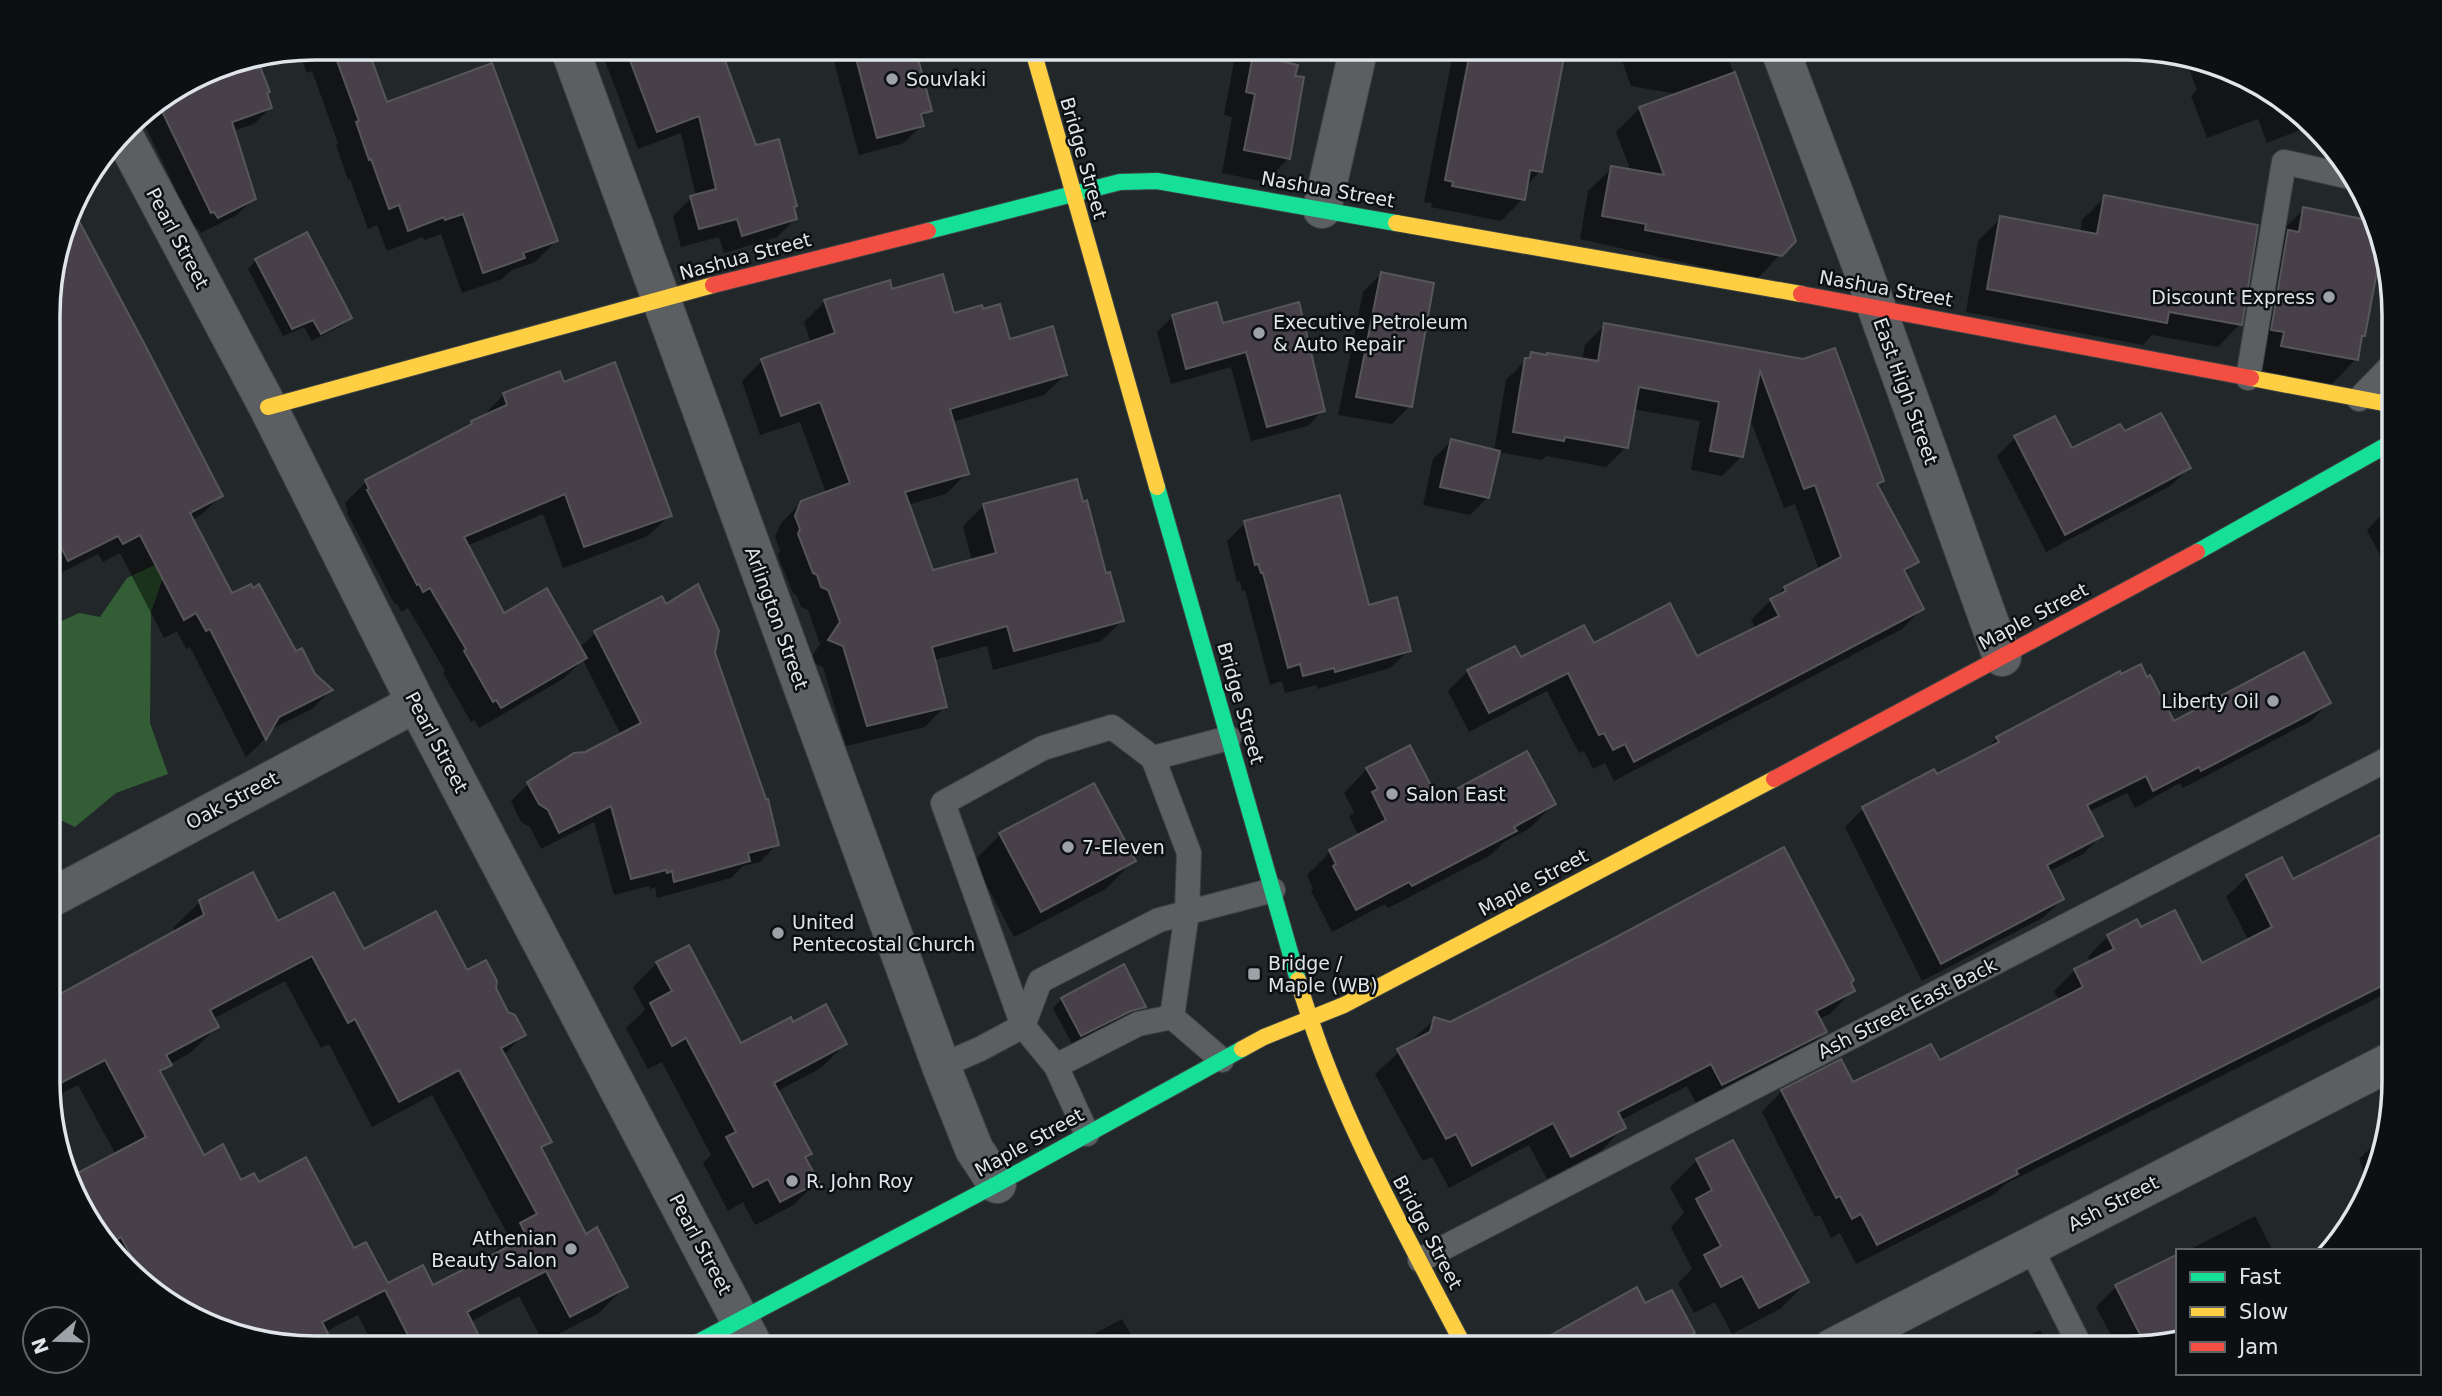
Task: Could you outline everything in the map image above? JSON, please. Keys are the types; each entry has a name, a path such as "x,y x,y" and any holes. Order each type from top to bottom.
{"main road":[{"name":"Bridge Street","path":"1036,60 1310,1018 1336,1093 1364,1155 1459,1336"},
{"name":"Nashua Street","path":"268,407 661,300 1072,194 1120,182 1157,181 1876,307 2382,403"},
{"name":"Maple Street","path":"748,1334 996,1184 1264,1037 1344,1005 1430,960 2145,581 2382,448"}],"street":[{"name":"Arlington Street","path":"574,60 941,1066 974,1149 996,1184"},
{"path":"1322,209 1356,60"},
{"name":"East High Street","path":"1784,60 2002,657"},
{"name":"Pearl Street","path":"127,142 268,407 416,703 748,1334"},
{"name":"Oak Street","path":"60,894 416,703"},
{"name":"Ash Street","path":"1855,1336 2382,1066"}],"lane":[{"path":"2248,378 2284,162 2340,175"},
{"path":"2359,399 2382,375"},
{"path":"1087,1134 1056,1066 1023,1026 943,803 1043,748 1112,727 1153,758 1189,853 1187,912 1172,1017"},
{"path":"1153,758 1229,738"},
{"name":"Ash Street East Back","path":"1420,1260 2382,762"},
{"path":"941,1066 1023,1026 1040,981 1159,920 1273,890"},
{"path":"1172,1017 1222,1060"},
{"path":"1056,1066 1138,1024 1172,1017"},
{"path":"2029,1246 2075,1336"}],"green space":[{"path":"161,562 165,572 151,612 150,723 168,774 116,793 75,827 60,820 60,622 79,613 100,617 127,578"}],"building":[{"path":"337,60 372,60 387,102 492,63 558,241 523,253 525,258 483,273 463,214 445,220 444,217 408,231 399,205 389,209 356,122 359,121"},
{"path":"630,60 725,60 756,145 779,139 797,206 794,207 797,219 742,236 737,219 699,229 690,196 716,189 699,116 657,132"},
{"name":"Souvlaki","path":"856,60 918,60 932,111 921,114 924,126 877,138"},
{"path":"1252,60 1276,60 1298,65 1295,76 1304,77 1290,159 1244,150 1255,94 1246,92"},
{"path":"1468,60 1564,60 1542,172 1530,170 1525,200 1452,186 1453,182 1445,180"},
{"path":"260,65 270,92 267,93 272,108 232,122 256,199 218,218 214,212 211,213 162,110 217,79"},
{"path":"1735,72 1796,241 1782,256 1645,230 1646,224 1602,216 1611,166 1664,175 1639,107"},
{"path":"2104,195 2258,225 2242,325 2169,312 2167,323 1987,289 2000,216 2097,234"},
{"name":"Discount Express","path":"2303,207 2364,219 2378,266 2358,360 2281,346 2284,332 2271,330 2288,230 2299,232"},
{"path":"78,219 223,496 190,513 232,593 251,584 253,588 259,584 296,651 302,648 315,674 333,690 279,717 266,740 210,629 206,631 196,613 184,620 140,535 123,544 118,536 68,561 60,545 60,298 64,265"},
{"path":"307,232 352,318 321,334 313,320 292,329 255,259"},
{"path":"1381,272 1434,283 1412,407 1356,397"},
{"path":"943,274 954,313 982,305 983,309 1000,304 1010,339 1053,326 1067,375 950,409 969,474 905,492 933,570 996,553 983,504 1077,479 1083,502 1087,500 1106,573 1110,572 1124,621 1014,651 1007,626 932,647 947,707 867,726 843,646 828,640 840,622 828,590 821,587 817,575 813,573 798,534 800,529 795,516 801,501 850,483 820,402 781,416 761,359 835,333 824,300 890,280 892,289"},
{"path":"1217,302 1223,323 1299,302 1325,411 1267,427 1246,352 1186,369 1172,315"},
{"path":"1604,323 1803,359 1835,348 1884,481 1877,484 1919,562 1904,570 1924,609 1634,762 1625,744 1613,750 1604,733 1599,735 1568,673 1489,713 1467,670 1515,646 1521,657 1584,625 1594,643 1670,603 1697,656 1779,616 1770,599 1786,591 1784,587 1841,557 1815,485 1804,489 1760,371 1743,457 1710,451 1719,402 1639,387 1628,448 1565,437 1564,441 1513,432 1525,358 1530,358 1531,352 1598,361"},
{"path":"615,362 672,516 584,547 565,494 464,537 504,613 547,588 587,658 501,708 496,700 493,702 430,588 423,592 419,584 417,585 367,490 369,489 365,480 472,424 471,421 507,405 503,393 560,371 564,382"},
{"path":"2161,413 2191,468 2065,535 2014,436 2055,416 2072,448 2120,424 2125,431"},
{"path":"1451,439 1500,451 1489,498 1440,487"},
{"path":"1340,495 1369,605 1397,597 1411,651 1335,672 1334,668 1303,676 1300,664 1288,668 1263,573 1258,564 1255,565 1244,521"},
{"path":"698,584 719,631 715,653 768,799 779,845 748,853 750,861 674,882 672,871 667,873 666,870 631,879 611,806 559,833 548,810 539,804 527,782 574,753 585,752 641,723 594,631 662,596 666,604"},
{"path":"2304,652 2331,703 2201,771 2199,767 2153,791 2146,776 2087,805 2103,836 2047,865 2064,899 1941,964 1862,807 1934,769 1937,774 1999,742 1996,737 2120,671 2121,674 2141,664 2147,677 2150,675 2174,721"},
{"path":"1410,745 1438,799 1527,751 1556,804 1514,827 1517,831 1412,886 1409,882 1356,910 1333,866 1336,864 1329,850 1386,820 1372,792 1378,789 1366,768"},
{"name":"7-Eleven","path":"1094,783 1136,861 1041,912 999,833"},
{"path":"2382,834 2382,986 2016,1170 2018,1174 1877,1245 1861,1214 1852,1219 1840,1196 1836,1198 1781,1090 1841,1059 1853,1082 1931,1044 1940,1060 2083,987 2074,969 2114,949 2107,935 2137,919 2141,927 2175,910 2202,963 2272,927 2246,875 2282,857 2293,879"},
{"path":"1784,847 1854,980 1851,983 1855,991 1816,1011 1827,1032 1722,1085 1711,1064 1618,1112 1626,1128 1571,1157 1553,1123 1472,1166 1456,1134 1446,1139 1397,1049 1430,1032 1434,1017 1450,1022"},
{"path":"253,872 278,921 334,892 364,949 436,911 467,970 486,960 508,1012 515,1015 526,1035 501,1048 552,1142 541,1147 586,1234 597,1227 628,1287 570,1317 546,1271 467,1312 479,1336 408,1336 385,1290 322,1322 329,1336 298,1336 265,1332 233,1323 202,1310 159,1284 135,1263 121,1237 115,1240 112,1237 94,1209 77,1173 146,1137 105,1060 60,1083 60,994 204,915 199,900","holes":["312,956 348,1023 355,1019 399,1102 459,1070 537,1214 520,1223 527,1237 433,1285 423,1265 388,1283 366,1242 354,1248 306,1157 259,1182 254,1173 241,1180 223,1144 204,1155 160,1071 172,1065 166,1055 219,1027 210,1010"]},
{"path":"689,945 741,1043 791,1017 793,1022 826,1004 847,1044 774,1083 812,1154 805,1157 819,1182 780,1202 768,1179 753,1187 726,1137 736,1132 686,1038 672,1046 650,1003 672,991 656,962"},
{"path":"1124,964 1146,1007 1131,1011 1081,1036 1061,998"},
{"path":"1733,1140 1809,1282 1759,1308 1742,1276 1721,1287 1704,1255 1721,1246 1696,1199 1712,1190 1696,1159"},
{"path":"2176,1255 2176,1332 2141,1336 2115,1285"},
{"path":"1637,1287 1645,1303 1672,1290 1695,1333 1689,1336 1549,1336"}],"traffic: fast":[{"path":"928,231 1120,182 1157,181 1396,223"},
{"path":"2197,552 2382,448"},
{"path":"1157,487 1298,980"},
{"path":"710,1336 997,1184 1242,1049"}],"traffic: slow":[{"path":"1036,60 1157,487"},
{"path":"1396,223 1801,294"},
{"path":"268,407 713,285"},
{"path":"2251,378 2382,403"},
{"path":"1242,1049 1264,1037 1344,1005 1774,779"},
{"path":"1298,980 1313,1028 1351,1122 1459,1336"}],"traffic: jam":[{"path":"713,285 928,231"},
{"path":"1801,294 2251,378"},
{"path":"1774,779 2197,552"}],"place":[{"name":"Souvlaki","path":"892,79"},
{"name":"Discount Express","path":"2329,297"},
{"name":"Executive Petroleum & Auto Repair","path":"1259,333"},
{"name":"Liberty Oil","path":"2273,701"},
{"name":"Salon East","path":"1392,794"},
{"name":"7-Eleven","path":"1068,847"},
{"name":"United Pentecostal Church","path":"778,933"},
{"name":"Bridge / Maple (WB)","path":"1254,974"},
{"name":"R. John Roy","path":"792,1181"},
{"name":"Athenian Beauty Salon","path":"571,1249"}]}
